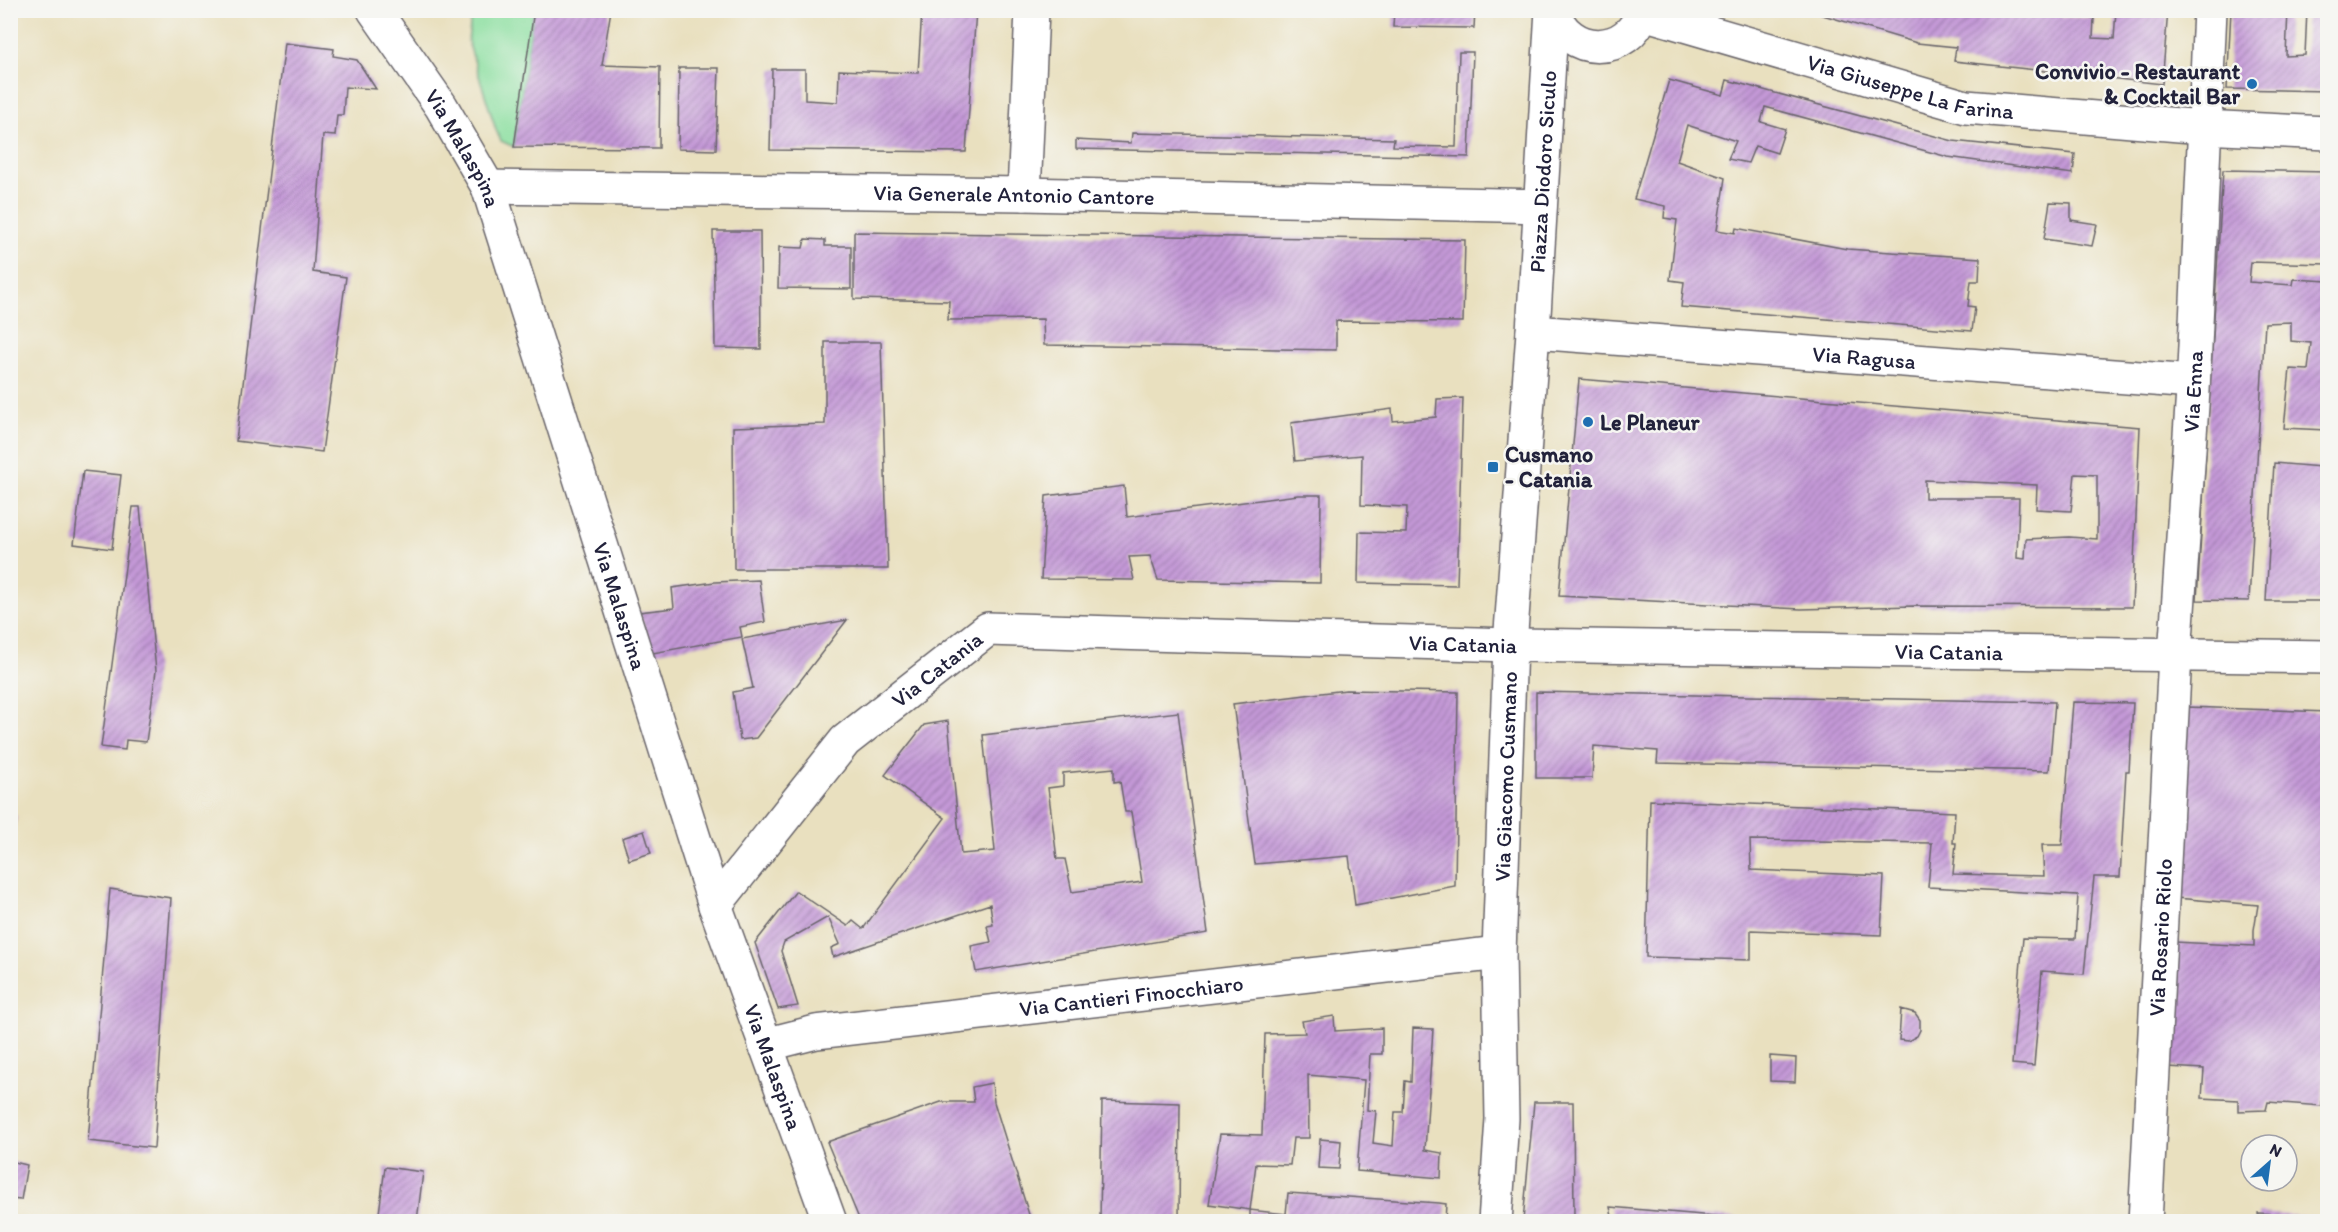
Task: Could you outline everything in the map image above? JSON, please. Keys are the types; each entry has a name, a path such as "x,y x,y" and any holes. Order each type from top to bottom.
{"street":[{"name":"Via Malaspina","path":"374,10 441,106 488,187 715,905 830,1221"},
{"path":"1024,194 1032,10"},
{"path":"1552,10 1566,34 1579,42 1594,46 1610,45 1625,39 1636,27 1643,12"},
{"name":"Piazza Diodoro Siculo","path":"1533,332 1552,10"},
{"name":"Via Enna","path":"2175,655 2193,382 2210,10"},
{"name":"Via Giuseppe La Farina","path":"1643,12 1966,107 2203,127 2328,133"},
{"name":"Via Generale Antonio Cantore","path":"488,187 1024,194 1540,206"},
{"name":"Via Ragusa","path":"1533,332 2193,382"},
{"name":"Via Giacomo Cusmano","path":"1495,1221 1502,1119 1498,953 1510,645 1533,332"},
{"name":"Via Catania","path":"715,905 845,741 988,629 1510,645 2328,657"},
{"name":"Via Rosario Riolo","path":"2145,1221 2175,655"},
{"name":"Via Cantieri Finocchiaro","path":"765,1045 816,1032 1498,953"}],"green space":[{"path":"472,11 534,11 514,147 501,141 496,130 468,41"}],"building":[{"path":"534,10 611,10 602,65 660,67 659,148 514,147"},
{"path":"922,10 976,10 966,152 770,150 772,69 805,69 805,100 838,102 839,70 918,73"},
{"path":"1394,10 1475,10 1474,28 1393,27"},
{"path":"1806,10 2061,10 2062,17 2094,18 2093,38 2114,39 2116,10 2168,10 2162,84 1954,61 1956,47 1917,43"},
{"path":"2231,10 2288,10 2286,56 2305,55 2307,10 2328,10 2328,91 2227,89"},
{"path":"285,43 334,49 333,56 357,60 376,89 345,87 343,115 337,115 335,136 323,135 313,272 346,277 322,452 236,441"},
{"path":"1459,52 1473,52 1469,157 1076,149 1076,140 1131,143 1132,133 1394,139 1393,146 1456,147"},
{"path":"679,68 719,68 716,150 678,149"},
{"path":"1669,80 1723,95 1727,80 1953,141 2075,154 2073,174 1948,157 1765,107 1761,122 1785,129 1777,153 1755,146 1748,163 1728,159 1736,141 1687,125 1677,161 1725,178 1717,230 1735,233 1736,228 1847,249 1980,258 1979,281 1971,281 1968,306 1975,307 1972,331 1681,307 1684,282 1670,280 1677,220 1664,218 1665,206 1634,199"},
{"path":"2223,170 2328,172 2328,264 2251,262 2249,282 2293,285 2294,279 2328,281 2328,601 2266,601 2274,463 2321,467 2326,430 2284,428 2290,369 2308,370 2311,343 2291,341 2291,322 2265,323 2249,601 2197,600"},
{"path":"2050,202 2071,203 2071,220 2097,224 2092,246 2044,239"},
{"path":"713,231 760,231 761,349 715,348"},
{"path":"854,232 1465,240 1463,322 1336,321 1336,350 1044,345 1043,319 948,320 949,301 854,299"},
{"path":"805,239 825,240 825,246 851,246 851,289 778,288 779,247 803,248"},
{"path":"825,342 881,342 888,569 734,569 733,427 825,424"},
{"path":"1579,379 2140,427 2132,607 1913,606 1801,609 1559,596","holes":["2075,474 2097,475 2097,539 2069,537 2026,539 2025,559 2017,558 2019,498 1925,498 1925,480 2037,485 2036,509 2071,511"]},
{"path":"1463,398 1457,585 1358,583 1359,532 1406,533 1407,507 1361,505 1362,455 1295,461 1291,423 1392,409 1393,421 1436,417 1437,399"},
{"path":"83,471 121,475 112,549 74,544"},
{"path":"1124,486 1127,517 1298,495 1321,495 1320,583 1158,580 1150,556 1129,557 1134,580 1041,579 1046,496"},
{"path":"133,507 140,507 156,671 146,742 126,740 125,750 101,747"},
{"path":"759,580 765,622 740,627 742,637 653,653 639,612 674,608 672,588 715,582"},
{"path":"847,620 756,738 740,740 733,692 753,688 742,639"},
{"path":"1346,690 1458,692 1455,886 1355,905 1349,856 1255,864 1233,704"},
{"path":"1536,692 2055,702 2049,771 1657,763 1658,751 1594,746 1592,778 1536,778"},
{"path":"2073,702 2133,703 2129,771 2126,771 2120,877 2094,877 2084,974 2042,971 2034,1066 2012,1064 2023,938 2075,939 2078,895 1928,887 1932,843 1750,840 1751,870 1884,876 1881,935 1751,930 1751,960 1646,957 1650,800 1955,812 1953,843 1956,843 1953,874 2044,876 2042,845 2062,845"},
{"path":"2187,707 2328,712 2328,999 2322,1106 2268,1102 2266,1110 2238,1111 2238,1100 2202,1098 2204,1069 2168,1067 2175,942 2254,946 2258,905 2176,898"},
{"path":"1178,712 1208,933 976,972 971,946 991,942 987,926 993,925 990,904 833,957 831,948 840,944 828,917 784,942 781,951 798,1006 778,1009 755,943 796,891 848,926 853,921 863,929 945,818 885,775 924,725 948,721 961,854 995,851 983,735","holes":["1114,768 1114,782 1120,781 1125,812 1131,812 1142,882 1072,892 1065,859 1057,859 1048,788 1063,786 1063,773"]},
{"path":"10,814 17,816 11,841 10,841"},
{"path":"644,831 651,853 629,860 622,838"},
{"path":"110,889 171,898 154,1148 88,1141"},
{"path":"1901,1009 1915,1013 1920,1020 1920,1030 1917,1036 1908,1041 1899,1040"},
{"path":"1334,1016 1335,1031 1382,1028 1382,1054 1370,1054 1367,1110 1376,1111 1373,1143 1393,1146 1395,1112 1403,1112 1405,1081 1411,1082 1413,1028 1433,1029 1425,1150 1442,1153 1441,1178 1357,1171 1364,1080 1308,1075 1309,1138 1293,1138 1290,1165 1256,1164 1250,1210 1209,1204 1220,1134 1262,1135 1265,1034 1305,1033 1302,1021"},
{"path":"1770,1056 1796,1058 1795,1082 1770,1081"},
{"path":"992,1083 994,1102 1031,1221 860,1221 827,1142 941,1102 974,1102 972,1087"},
{"path":"1102,1101 1180,1103 1179,1221 1100,1221"},
{"path":"1534,1102 1573,1102 1574,1218 1600,1221 1523,1221"},
{"path":"1320,1139 1341,1141 1339,1169 1318,1168"},
{"path":"10,1161 27,1165 21,1200 10,1199"},
{"path":"385,1167 423,1172 417,1221 378,1221"},
{"path":"1288,1193 1446,1204 1445,1221 1250,1221 1250,1210 1286,1214"},
{"path":"1610,1207 1760,1220 1760,1221 1613,1221"},
{"path":"2258,1213 2315,1217 2315,1221 2259,1221"}],"place":[{"name":"Convivio - Restaurant & Cocktail Bar","path":"2252,84"},
{"name":"Le Planeur","path":"1588,422"},
{"name":"Cusmano - Catania","path":"1493,467"}]}
